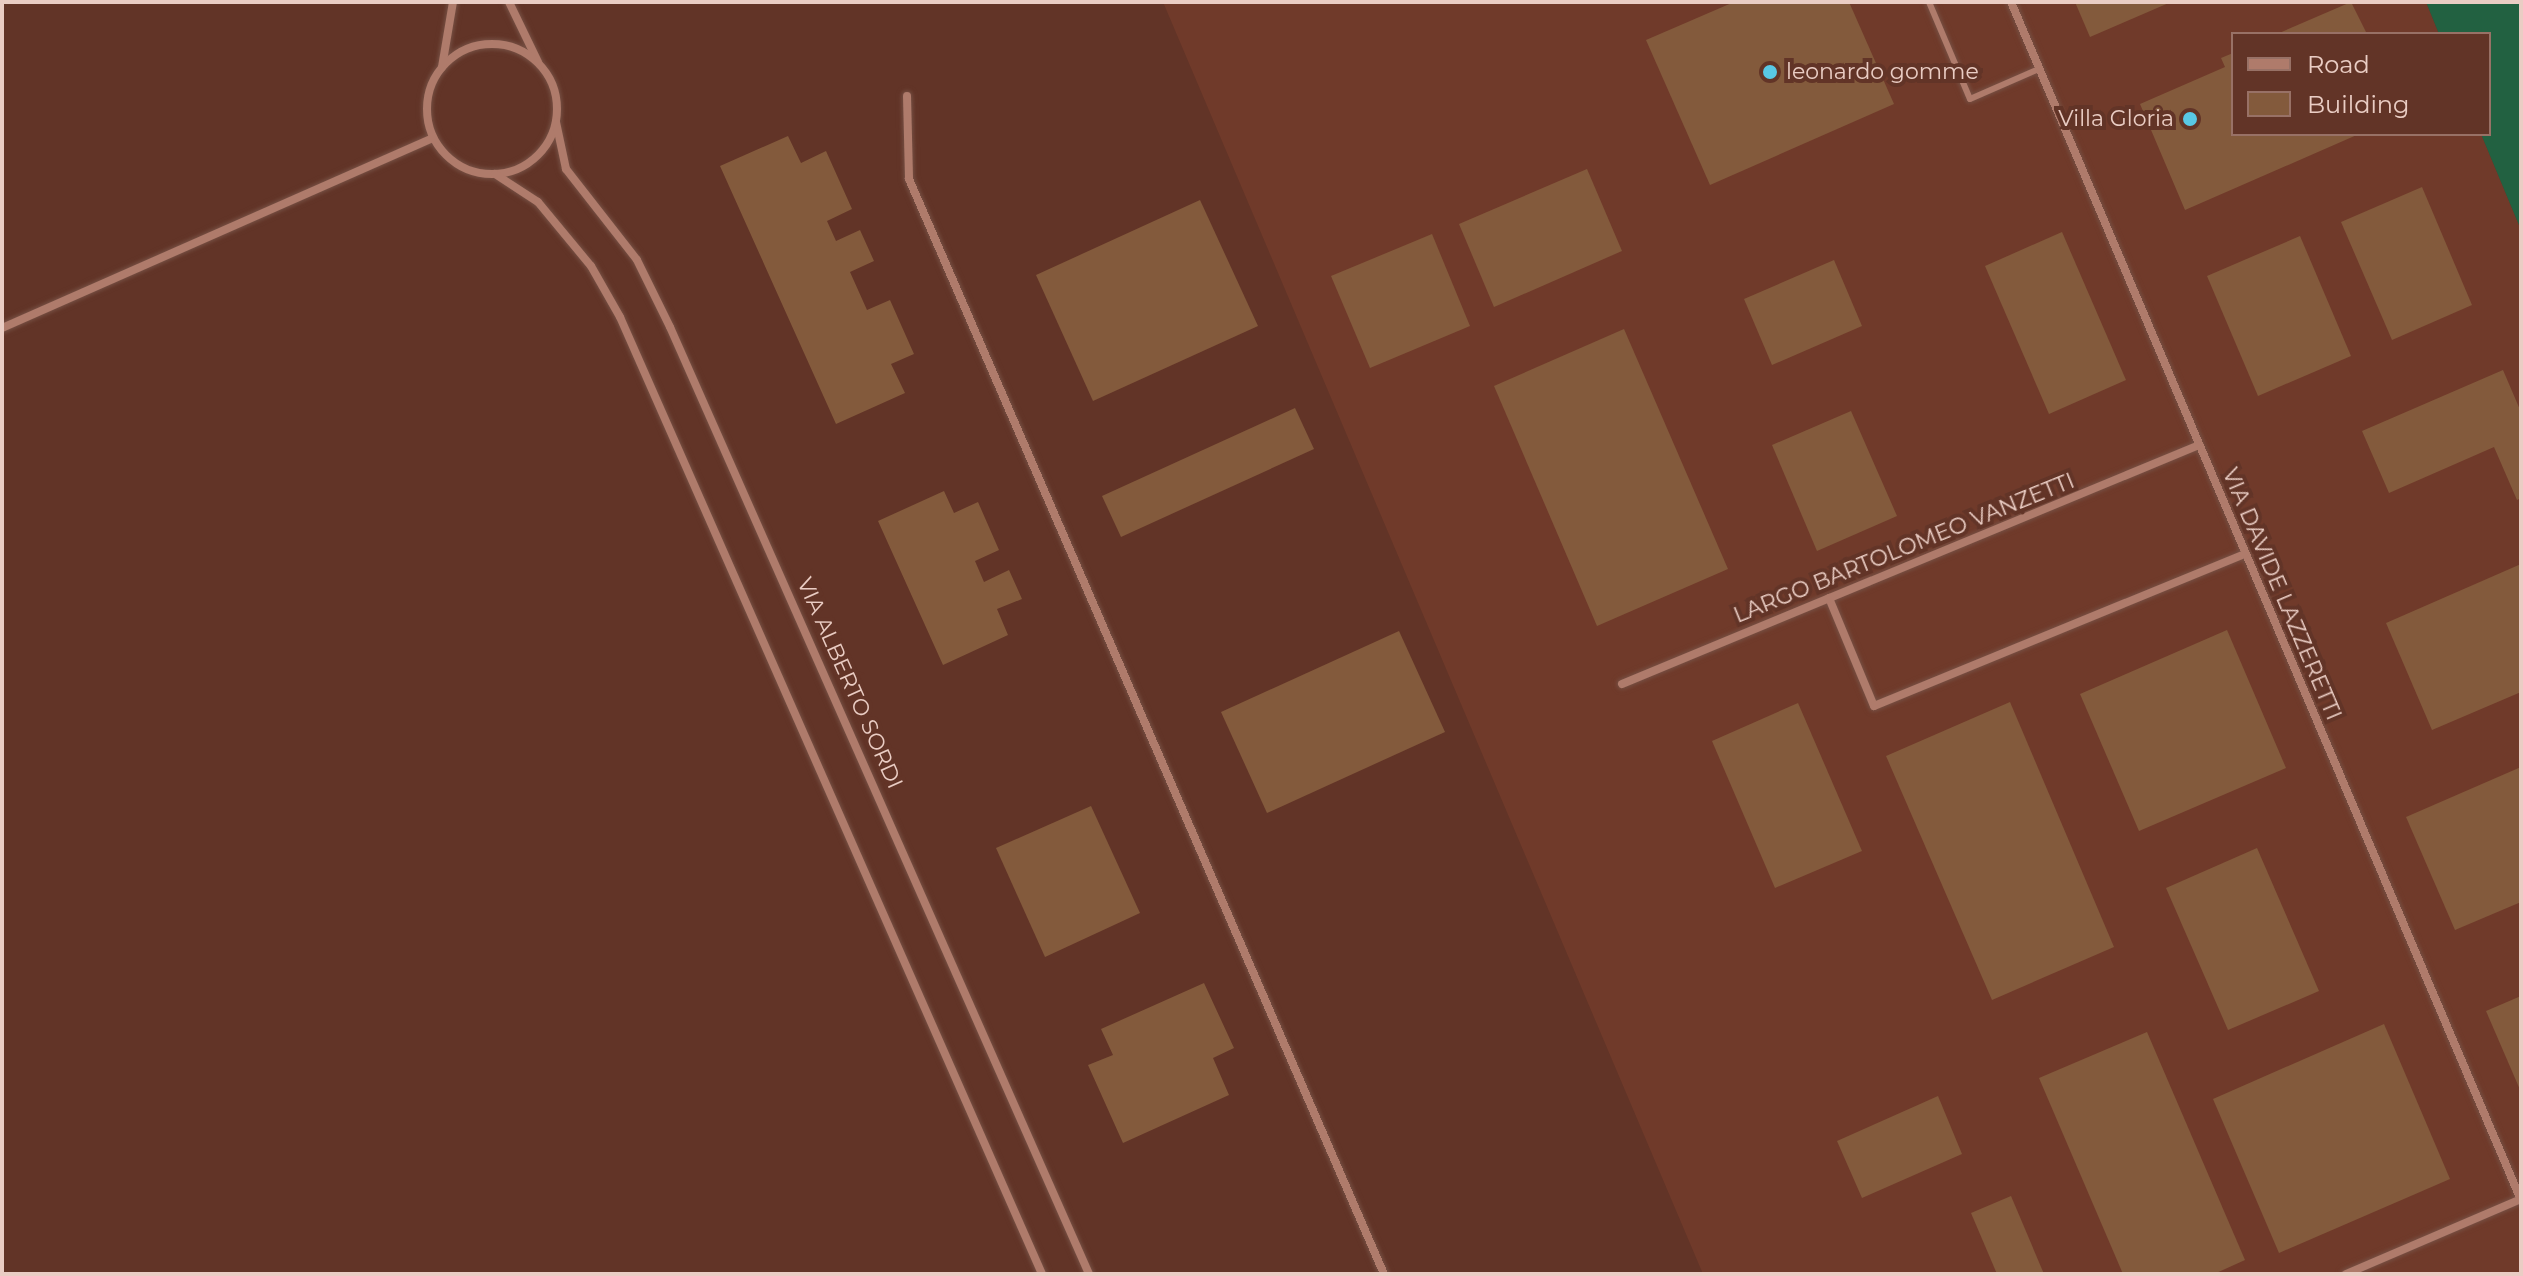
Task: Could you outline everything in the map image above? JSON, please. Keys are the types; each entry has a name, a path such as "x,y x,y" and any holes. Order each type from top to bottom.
{"street":[{"path":"453,2 442,67 427,101 433,138 458,165 495,174 525,190 591,266 620,317 1042,1274"},
{"name":"VIA ALBERTO SORDI","path":"509,2 550,80 566,169 637,260 665,316 1089,1274"},
{"name":"VIA DAVIDE LAZZERETTI","path":"2011,2 2521,1200"},
{"path":"442,67 478,45 499,44 538,62"},
{"path":"907,96 909,179 1384,1274"},
{"path":"495,174 535,159 556,122"},
{"path":"2,328 433,138"},
{"name":"LARGO BARTOLOMEO VANZETTI","path":"1622,684 2199,445"},
{"path":"1829,598 1874,706 2245,554"},
{"path":"2346,1274 2521,1200"}],"lane":[{"path":"1929,2 1970,99 2039,69"}],"shaded area":[{"path":"1163,2 2426,2 2438,32 2231,32 2231,136 2482,136 2521,230 2521,1274 1703,1274"}],"green space":[{"path":"2426,2 2521,2 2521,230 2482,136 2491,136 2491,32 2438,32"}],"building":[{"name":"leonardo gomme","path":"1734,2 1849,2 1894,104 1710,185 1646,40"},
{"path":"2075,2 2171,2 2090,37"},
{"path":"2351,2 2366,32 2282,32"},
{"name":"Villa Gloria","path":"2231,54 2231,136 2354,136 2185,210 2140,104 2225,67 2221,58"},
{"path":"788,136 801,163 826,151 852,209 827,221 836,241 860,230 874,261 850,272 867,310 890,300 914,354 891,364 905,393 836,424 720,166"},
{"path":"1587,169 1622,251 1494,307 1459,224"},
{"path":"2422,187 2472,305 2392,340 2341,222"},
{"path":"1200,200 1258,326 1093,401 1036,275"},
{"path":"2062,232 2126,380 2049,414 1985,266"},
{"path":"1432,234 1470,326 1370,368 1331,276"},
{"path":"2300,236 2351,356 2258,396 2207,276"},
{"path":"1834,260 1862,326 1772,365 1744,299"},
{"path":"1624,329 1728,569 1597,626 1494,386"},
{"path":"2503,370 2521,412 2521,498 2517,500 2494,447 2389,493 2362,431"},
{"path":"1295,408 1314,449 1121,537 1102,496"},
{"path":"1851,411 1897,516 1817,551 1772,445"},
{"path":"944,491 954,513 978,502 999,550 975,561 984,582 1009,570 1022,599 997,609 1008,635 943,665 878,521"},
{"path":"2521,564 2521,692 2432,730 2386,623"},
{"path":"2227,630 2286,768 2139,831 2080,694"},
{"path":"1399,631 1445,732 1267,813 1221,712"},
{"path":"2010,702 2114,947 1992,1000 1886,756"},
{"path":"1798,703 1862,851 1775,888 1712,741"},
{"path":"2521,767 2521,902 2455,930 2406,817"},
{"path":"1091,806 1140,913 1045,957 996,848"},
{"path":"2257,848 2319,991 2228,1030 2166,888"},
{"path":"1204,983 1234,1048 1213,1058 1229,1095 1123,1143 1088,1065 1113,1055 1101,1029"},
{"path":"2521,996 2521,1092 2486,1011"},
{"path":"2384,1024 2450,1179 2279,1253 2213,1099"},
{"path":"2147,1032 2245,1260 2214,1274 2123,1274 2039,1078"},
{"path":"1938,1096 1962,1154 1862,1198 1837,1141"},
{"path":"2011,1196 2044,1274 1997,1274 1971,1213"}],"place":[{"name":"leonardo gomme","path":"1770,72"},
{"name":"Villa Gloria","path":"2190,119"}]}
